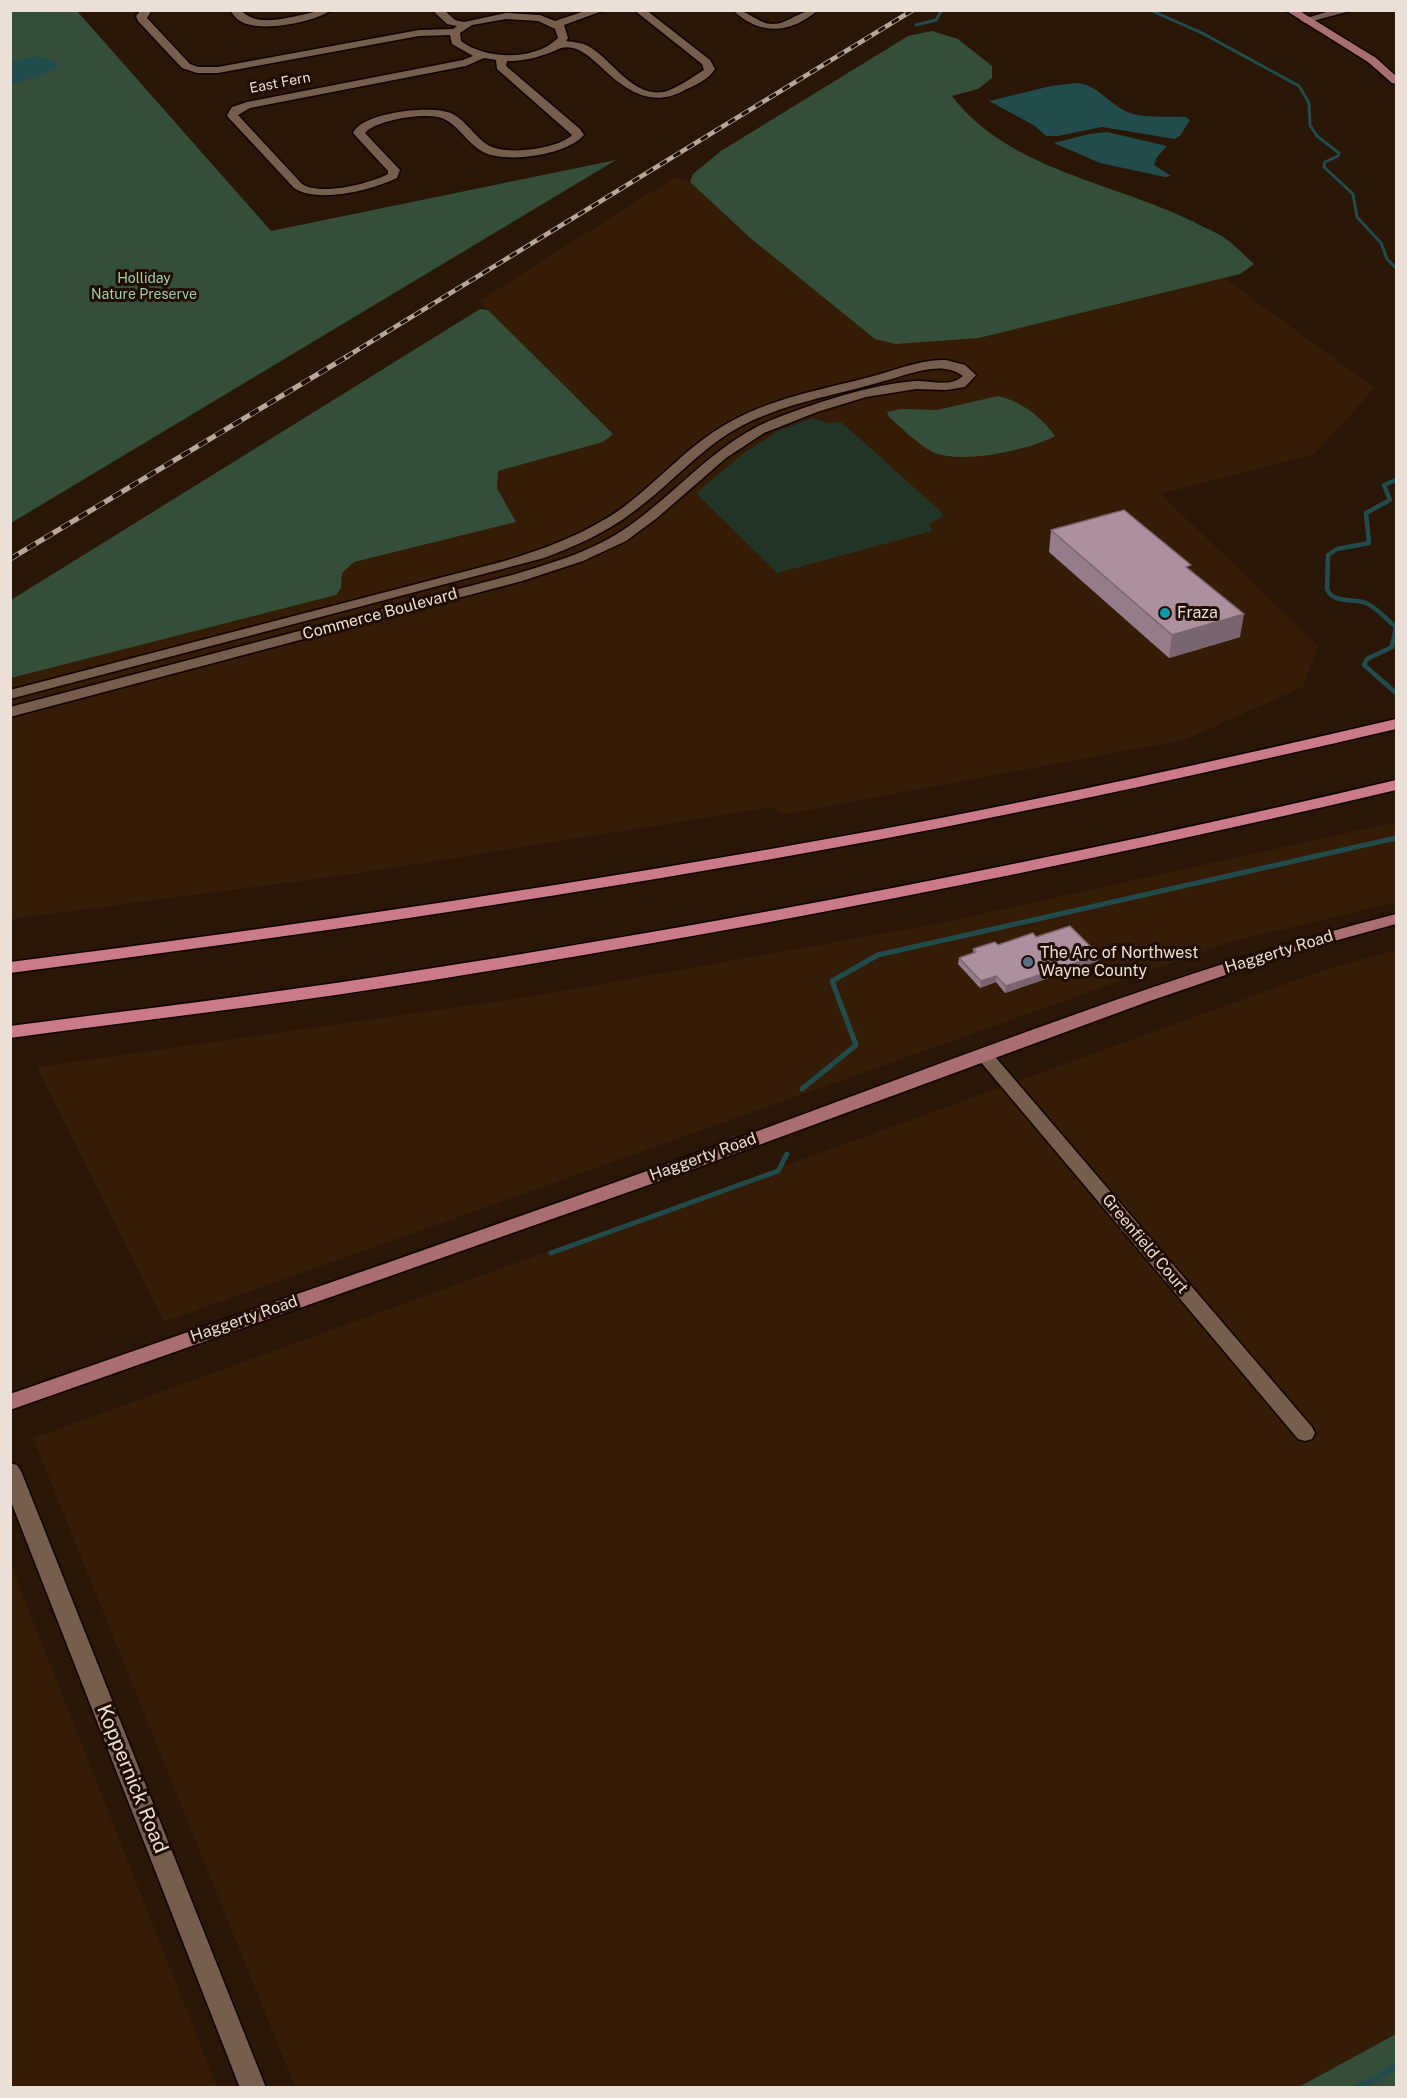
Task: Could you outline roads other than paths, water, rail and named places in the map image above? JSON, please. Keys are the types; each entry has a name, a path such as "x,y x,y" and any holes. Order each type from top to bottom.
{"highway":[{"path":"10,968 400,916 722,864 971,818 1396,724"},
{"path":"10,1032 382,982 780,915 1156,841 1396,785"}],"main road":[{"path":"1290,10 1372,60 1396,81"},
{"name":"Haggerty Road","path":"10,1402 684,1165 1260,957 1396,918"}],"street":[{"name":"East Fern","path":"147,10 141,16 142,19 186,66 197,70 218,70 419,33 455,32"},
{"path":"235,10 243,19 261,23 311,16 326,10"},
{"path":"437,10 451,22 464,25"},
{"path":"552,22 579,10"},
{"path":"552,22 600,10"},
{"path":"560,43 579,46 589,51 642,93 656,95 671,93 708,72 710,69 706,62 639,10"},
{"path":"738,10 757,25 772,28 786,26 813,10"},
{"path":"1305,20 1349,10"},
{"path":"521,13 552,22 563,31 564,38 560,43 539,53 502,57 483,55 459,46 454,39 455,32 464,25 490,17 521,13"},
{"name":"East Fern","path":"483,55 466,63 247,105 236,109 232,115 298,186 314,193 335,192 381,182 393,176 394,170 359,133 361,128 370,123 422,113 444,114 486,149 507,155 565,145 575,141 578,135 576,131 501,67 502,57"},
{"name":"Commerce Boulevard","path":"10,695 485,570 568,545 600,529 630,508 706,443 734,425 791,401 943,364 961,367 970,375 966,382 960,385 895,388 806,411 749,435 727,450 651,516 616,540 591,553 546,570 10,712"},
{"path":"884,377 895,388"},
{"path":"630,508 651,516"},
{"path":"485,570 497,584"},
{"path":"254,631 264,645"},
{"path":"78,677 87,692"},
{"name":"Greenfield Court","path":"985,1056 1305,1433"},
{"name":"Koppernick Road","path":"10,1470 254,2088"}],"water":[{"path":"37,56 55,61 59,66 11,85 11,62"},
{"path":"1077,83 1091,87 1132,114 1186,117 1190,120 1180,136 1175,139 1102,127 1058,136 1046,136 1035,126 989,101 1051,86"},
{"path":"1107,132 1167,146 1157,157 1154,165 1171,176 1165,177 1100,163 1054,143"}],"waterway":[{"path":"916,25 936,20 942,10"},
{"path":"1150,10 1202,33 1299,86 1309,103 1310,125 1317,136 1339,153 1338,156 1325,162 1324,167 1353,194 1357,217 1381,243 1387,259 1396,268"},
{"path":"1396,480 1384,485 1390,500 1366,513 1369,543 1337,549 1328,555 1327,589 1330,594 1339,599 1370,605 1396,627 1392,647 1367,659 1364,665 1396,693"},
{"path":"802,1089 856,1045 832,981 878,955 1396,838"},
{"path":"551,1253 778,1171 787,1154"},
{"path":"1357,2088 1396,2067"}],"railway":[{"path":"346,357 913,10"},
{"path":"10,559 348,356"}],"place":[{"name":"Fraza","path":"1165,613"},
{"name":"The Arc of Northwest Wayne County","path":"1028,962"}],"park label":[{"name":"Holliday Nature Preserve","path":"144,288"}]}
